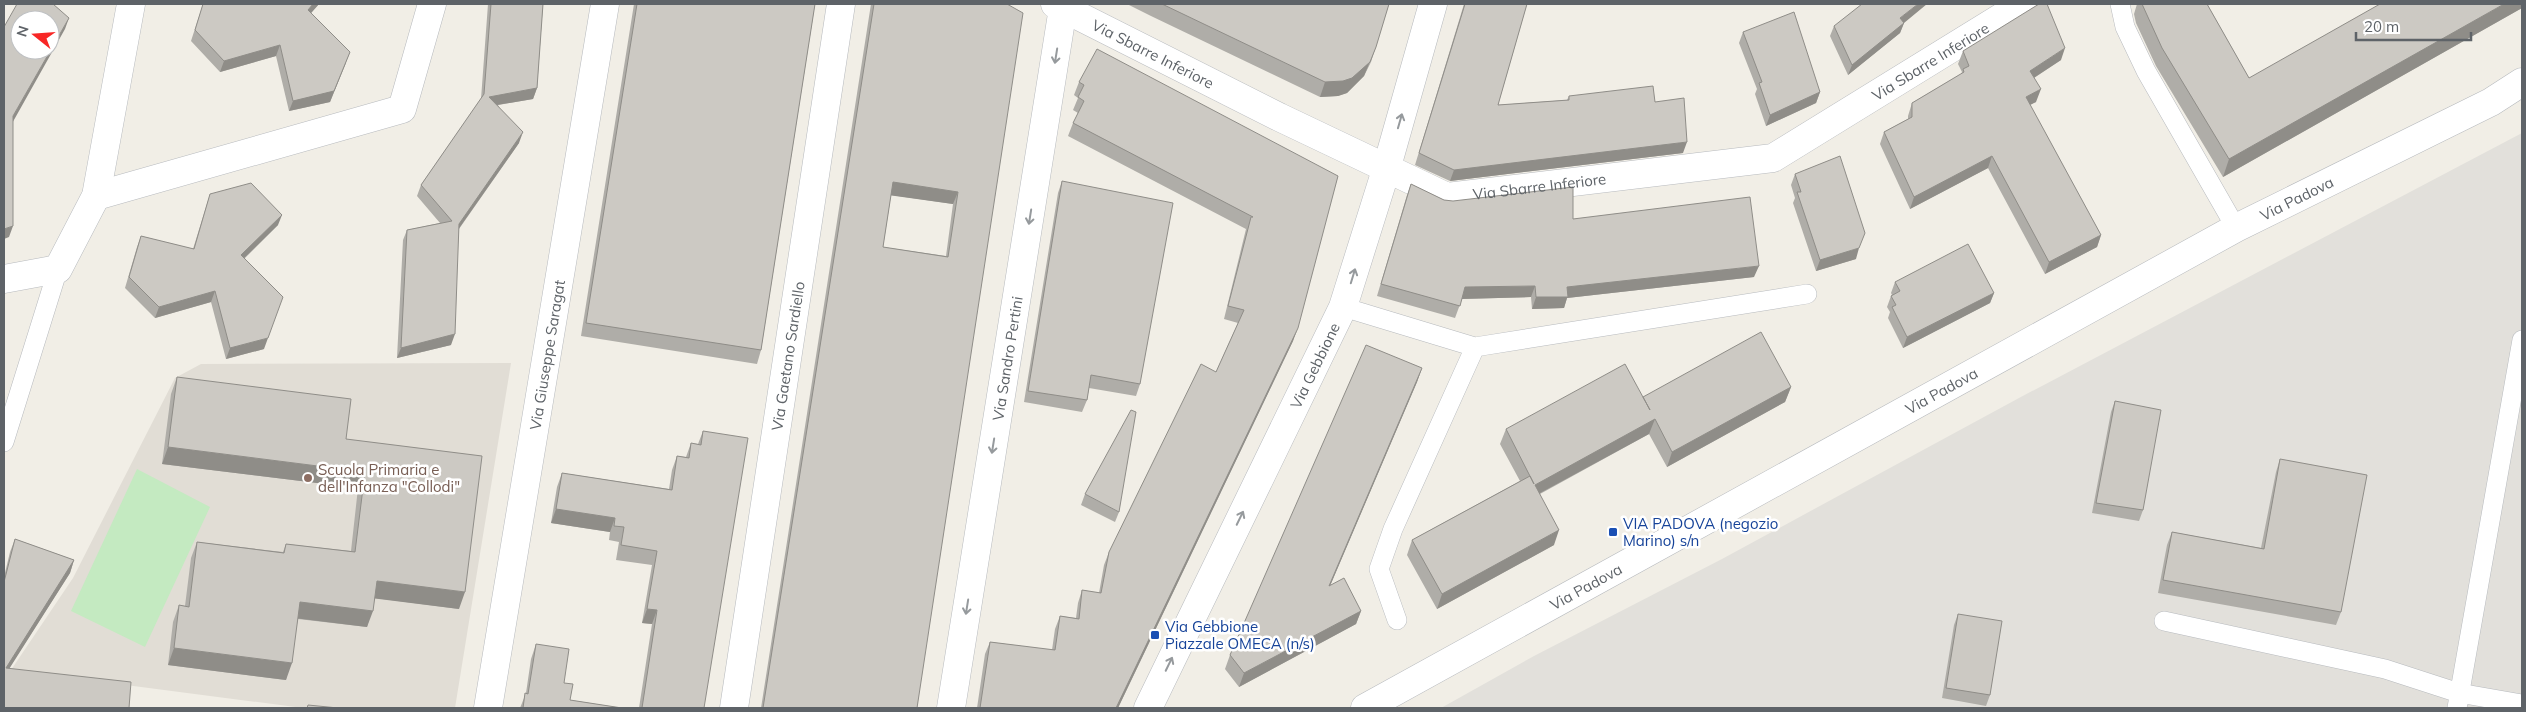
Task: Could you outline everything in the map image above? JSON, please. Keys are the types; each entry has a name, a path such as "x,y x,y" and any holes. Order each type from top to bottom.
{"street":[{"path":"4,279 58,269 96,196 131,4"},
{"path":"96,196 402,109 432,4"},
{"name":"Via Giuseppe Saragat","path":"488,708 606,4"},
{"name":"Via Gaetano Sardiello","path":"734,708 841,4"},
{"name":"Via Gebbione","path":"1148,708 1344,307 1386,170 1433,4"},
{"name":"Via Sbarre Inferiore","path":"1059,6 1386,170 1447,197 1773,158 2023,4"},
{"name":"Via Sandro Pertini","path":"951,708 1059,6"},
{"name":"Via Padova","path":"1365,708 2236,228 2492,102 2522,82"}],"lane":[{"path":"2120,4 2125,26 2146,71 2236,228"},
{"path":"4,442 58,269"},
{"path":"1344,307 1475,347 1807,294"},
{"path":"2458,701 2522,340"},
{"path":"1397,620 1379,569 1393,529 1475,347"},
{"path":"2164,621 2385,669 2458,701 2522,704"}],"shaded area":[{"path":"2522,133 2522,708 1441,708 1534,656 1722,559 2019,398"},
{"name":"Scuola Primaria e dell'Infanza \"Collodi\"","path":"511,363 455,708 303,708 11,670 73,578 175,378 201,364"}],"green space":[{"path":"137,469 210,507 145,647 71,611"}],"building":[{"path":"17,4 53,4 60,10 14,10"},
{"path":"203,4 313,4 308,10 350,52 334,91 293,101 280,45 224,61 195,30"},
{"path":"491,4 543,4 537,88 489,97 523,132 459,224 455,334 401,348 407,230 452,221 421,185 484,94"},
{"path":"637,4 815,4 761,350 586,323"},
{"path":"874,4 1007,4 1023,13 917,708 763,708","holes":["893,182 958,192 948,257 883,247"]},
{"path":"1162,4 1389,4 1370,62 1352,78 1343,81 1325,82"},
{"path":"1465,4 1527,4 1498,105 1569,100 1569,96 1653,86 1655,102 1684,98 1687,142 1454,170 1419,153"},
{"path":"1862,4 1918,4 1900,18 1904,23 1852,65 1834,26"},
{"path":"2039,4 2047,4 2065,48 2030,71 2041,89 2026,97 2101,235 2049,262 1992,156 1914,197 1884,132 1912,117 1912,103 1964,72 1963,69 1969,66 1963,51"},
{"path":"2142,4 2207,4 2249,78 2380,4 2504,4 2229,159 2162,48"},
{"path":"60,10 69,18 60,34"},
{"path":"1794,12 1820,92 1770,115 1759,83 1762,82 1743,32"},
{"path":"10,16 10,60 45,60 13,116 13,226 4,229 5,113 4,27"},
{"path":"1097,49 1338,176 1298,328 1116,708 980,708 990,642 1055,650 1060,616 1079,619 1082,590 1101,593 1109,552 1201,364 1216,372 1244,310 1228,306 1251,217 1253,217 1073,123 1084,101 1078,97 1084,85 1079,82"},
{"path":"1840,156 1865,233 1859,248 1820,260 1797,192 1801,192 1795,174"},
{"path":"1062,181 1173,203 1140,384 1091,375 1087,400 1028,391"},
{"path":"251,183 282,215 241,255 283,297 268,338 230,348 215,291 159,307 129,277 141,236 194,249 210,194"},
{"path":"1411,184 1444,200 1453,201 1573,187 1573,219 1750,197 1759,266 1567,287 1568,297 1536,297 1535,286 1465,287 1460,306 1381,284"},
{"path":"1968,244 1994,293 1907,337 1892,307 1896,305 1891,296 1900,291 1895,282"},
{"path":"1761,332 1791,387 1672,452 1655,419 1535,485 1559,530 1442,594 1412,540 1530,476 1506,429 1625,364 1650,410 1643,397"},
{"path":"1366,345 1422,368 1329,586 1344,578 1361,611 1244,673 1230,655"},
{"path":"177,377 351,399 346,439 482,456 465,592 377,581 373,611 300,602 292,663 174,648 179,605 189,607 197,542 284,553 286,544 355,552 365,472 168,447"},
{"path":"2115,401 2161,410 2143,510 2096,503"},
{"path":"1131,410 1136,412 1119,512 1085,494"},
{"path":"703,431 748,438 704,708 642,708 657,610 647,609 657,551 621,545 624,527 614,526 615,518 556,509 562,473 672,490 677,456 689,458 691,443 701,445"},
{"path":"2280,459 2367,475 2341,612 2163,580 2172,532 2264,549"},
{"path":"15,539 74,560 6,668 131,682 129,708 4,708 4,582"},
{"path":"1958,614 2002,621 1990,695 1946,688"},
{"path":"536,644 569,649 564,683 573,684 570,700 622,708 523,708 525,693 528,694"},
{"path":"308,705 338,708 307,708"}],"place":[{"name":"Scuola Primaria e dell'Infanza \"Collodi\"","path":"308,478"},
{"name":"VIA PADOVA (negozio Marino) s/n","path":"1613,532"},
{"name":"Via Gebbione Piazzale OMECA (n/s)","path":"1155,635"}]}
